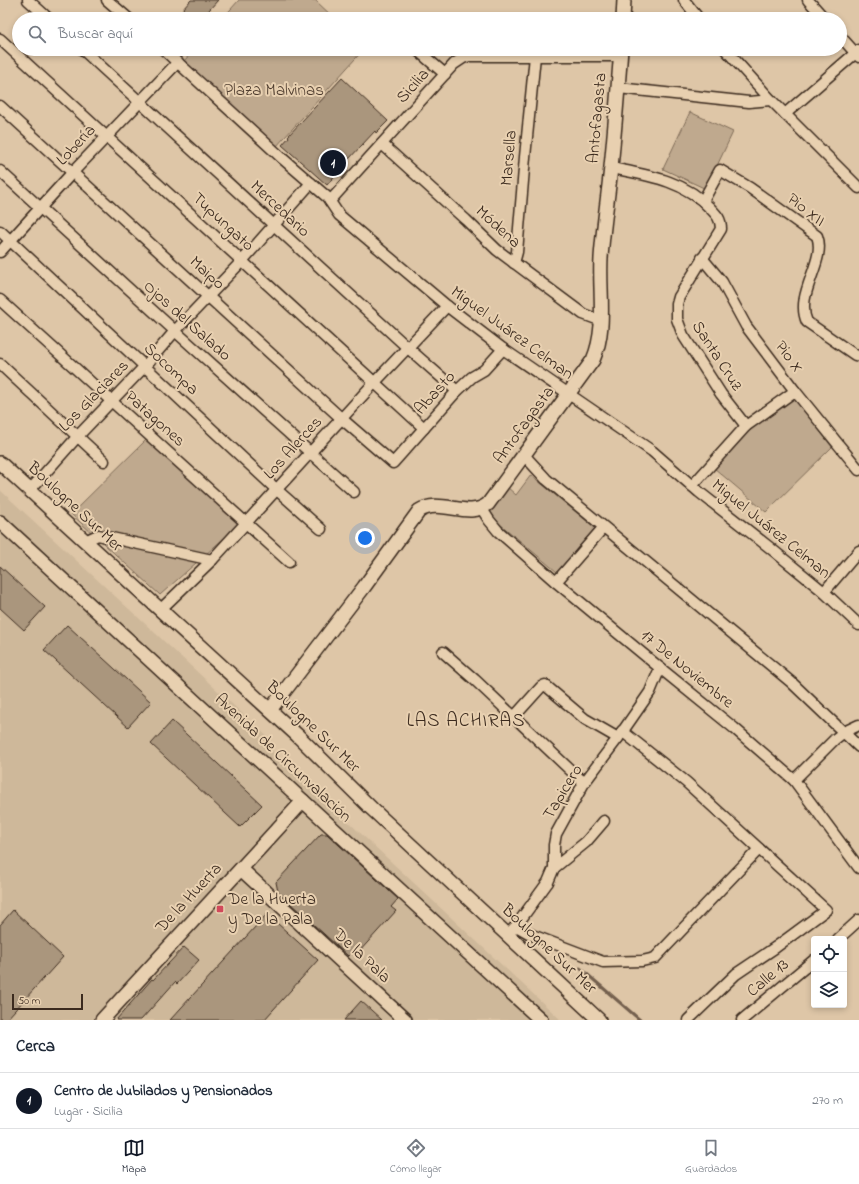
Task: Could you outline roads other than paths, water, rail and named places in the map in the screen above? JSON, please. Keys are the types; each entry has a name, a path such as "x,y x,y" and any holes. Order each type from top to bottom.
{"street":[{"path":"28,0 41,12"},
{"path":"108,0 121,12"},
{"path":"623,12 624,0"},
{"path":"684,0 693,12"},
{"path":"808,0 819,12"},
{"name":"Tupungato","path":"0,39 12,50"},
{"path":"785,114 858,53 847,43"},
{"name":"Tupungato","path":"18,56 424,428"},
{"name":"Mercedario","path":"90,56 408,348 457,391"},
{"name":"Miguel Juárez Celman","path":"171,56 330,200 339,215 448,306 503,349 638,441 824,592 859,625"},
{"path":"424,56 445,74"},
{"name":"Sicilia","path":"330,200 458,60 468,56 535,56"},
{"name":"Marsella","path":"514,263 517,252 535,56"},
{"name":"Antofagasta","path":"482,509 488,504 593,360 599,346 602,321 600,280 601,259 611,168 620,56"},
{"path":"731,56 771,100 859,188"},
{"name":"Lobería","path":"0,252 72,172 178,62"},
{"path":"618,88 749,102 771,100"},
{"name":"Maipo","path":"0,106 342,419 393,463"},
{"name":"Módena","path":"382,144 497,250 583,314 602,321"},
{"name":"Santa Cruz","path":"611,168 670,182 697,195 719,218 721,229 679,297 677,311 678,324 683,335 721,394 746,426"},
{"name":"Pio XII","path":"703,201 720,170 750,188 817,236 819,240 819,252 806,294 804,310 805,318 807,322 855,355 859,356"},
{"name":"Ojos del Salado","path":"0,171 310,454 354,492"},
{"name":"Los Glaciares","path":"30,490 78,436 145,366 175,331 242,261 273,224 311,183"},
{"name":"Socompa","path":"0,231 277,490 321,529"},
{"name":"Pio X","path":"702,258 722,282 746,326 795,391 859,470"},
{"name":"Patagones","path":"0,300 247,522 289,562"},
{"name":"Los Alerces","path":"160,610 212,560 375,382 448,306"},
{"name":"Abasto","path":"393,463 457,391 472,377 484,370 503,349"},
{"path":"0,364 104,461"},
{"path":"692,486 746,426 795,391"},
{"path":"524,455 546,479 603,528 791,682 859,746"},
{"name":"Boulogne Sur Mer","path":"0,463 270,710 372,809 511,930 598,1020"},
{"path":"270,710 364,587 419,511 424,507 432,506 470,510 482,509"},
{"name":"17 De Noviembre","path":"482,509 498,531 556,582 734,728 794,780 859,868"},
{"name":"Avenida de Circunvalación","path":"0,522 541,1020"},
{"path":"556,582 603,528"},
{"path":"85,541 98,535 212,560"},
{"path":"824,592 859,551"},
{"path":"442,652 475,680 513,718 584,783"},
{"name":"Tapicero","path":"511,930 543,890 554,868 554,839 584,783 650,692 660,668"},
{"path":"513,718 541,687 545,686 584,719 620,735 686,782 826,910 736,974 688,1020"},
{"path":"794,780 835,739 844,732 859,725"},
{"name":"De la Huerta","path":"102,1020 303,801"},
{"path":"554,868 586,842 604,821"},
{"path":"511,930 532,935 599,961 616,963 649,960 655,958 759,849"},
{"name":"De la Pala","path":"241,869 405,1020"},
{"path":"841,936 859,920"},
{"name":"Calle 13","path":"742,1020 811,962"}],"waterway":[{"path":"580,968 640,1020"}],"place":[{"name":"Centro de Jubilados y Pensionados","path":"333,163"},
{"name":"De la Huerta y De la Pala","path":"220,909"}],"district":[{"name":"LAS ACHIRAS","path":"466,721"}],"park label":[{"name":"Plaza Malvinas","path":"274,90"}]}
